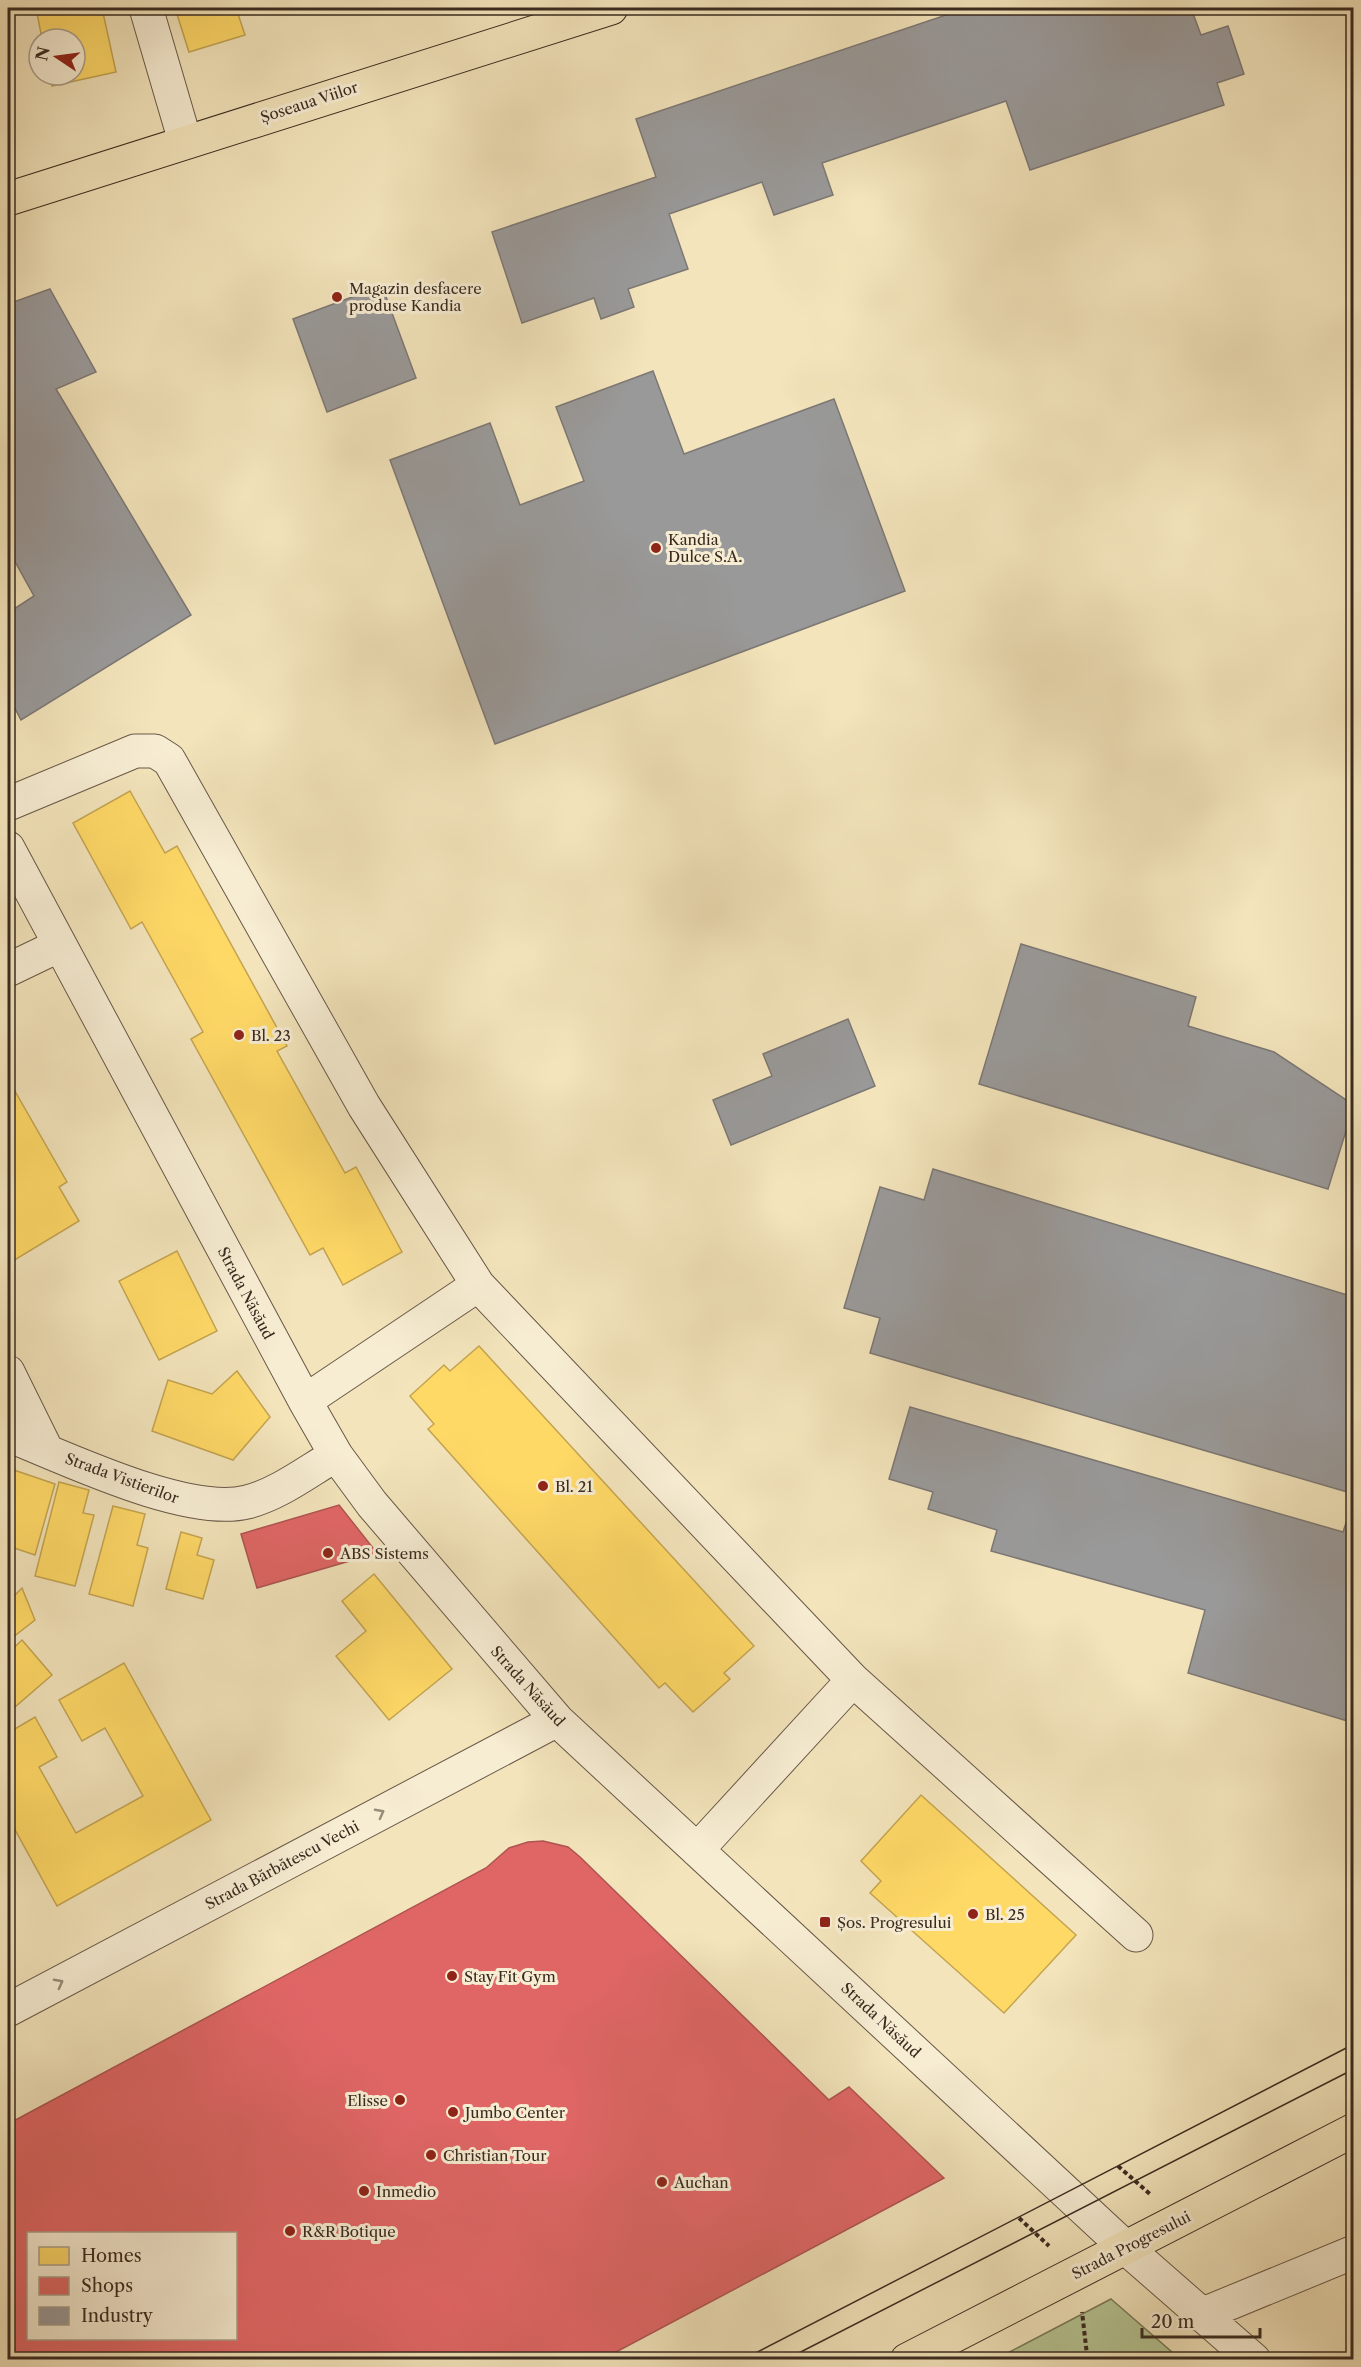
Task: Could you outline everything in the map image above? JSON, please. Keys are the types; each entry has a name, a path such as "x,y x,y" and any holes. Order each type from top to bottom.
{"main road":[{"name":"Șoseaua Viilor","path":"8,199 185,141 611,8"},
{"name":"Strada Progresului","path":"907,2360 1353,2130"}],"street":[{"path":"146,8 185,141"},
{"path":"8,804 135,751 155,751 169,760 364,1106 478,1285 853,1680 1136,1935"},
{"name":"Strada Năsăud","path":"8,848 305,1401 336,1455 372,1504 557,1720 604,1767 697,1850 1126,2248 1254,2360"},
{"path":"8,969 60,945"},
{"path":"305,1401 478,1285"},
{"path":"8,1372 47,1451"},
{"name":"Strada Vistierilor","path":"8,1435 174,1498 211,1506 238,1503 267,1495 336,1455"},
{"path":"697,1850 853,1680"},
{"name":"Strada Bărbătescu Vechi","path":"8,2010 557,1720"},
{"path":"1201,2315 1353,2252"}],"path":[{"path":"1078,2272 1087,2355 1078,2360"}],"green space":[{"path":"1111,2299 1180,2359 996,2359"}],"building: Homes":[{"path":"36,8 102,8 116,72 87,78 87,27 40,27"},
{"path":"175,8 236,8 245,35 189,52"},
{"name":"Bl. 23","path":"130,791 165,853 177,846 287,1046 277,1051 345,1173 356,1167 402,1252 343,1285 323,1248 310,1255 191,1039 203,1032 142,922 131,929 73,823"},
{"path":"8,1079 67,1182 59,1187 79,1221 8,1264"},
{"path":"177,1251 217,1331 159,1360 119,1281"},
{"name":"Bl. 21","path":"479,1346 754,1646 724,1673 730,1679 693,1712 665,1683 659,1688 428,1429 434,1424 410,1396 444,1365 450,1371"},
{"path":"237,1371 270,1417 233,1460 152,1431 168,1380 212,1394"},
{"path":"8,1468 55,1484 35,1555 8,1546"},
{"path":"59,1482 89,1490 83,1513 94,1515 75,1586 35,1576"},
{"path":"113,1506 145,1514 137,1545 148,1548 133,1606 89,1594"},
{"path":"181,1532 202,1538 197,1555 214,1560 203,1599 166,1589"},
{"path":"374,1574 452,1669 389,1720 336,1656 366,1631 342,1601"},
{"path":"22,1588 35,1620 8,1641 8,1602"},
{"path":"22,1640 52,1675 8,1713 8,1653"},
{"path":"124,1663 211,1820 57,1906 8,1817 8,1733 35,1717 57,1757 39,1767 76,1833 143,1796 105,1728 82,1741 59,1700"},
{"name":"Bl. 25","path":"921,1795 1076,1935 1004,2013 870,1893 881,1881 861,1861"}],"building: Shops":[{"path":"339,1505 377,1553 257,1588 241,1534"},
{"name":"Jumbo Center","path":"543,1841 568,1847 829,2100 849,2087 944,2178 601,2360 8,2360 8,2124 486,1868 509,1848 528,1842"}],"building: Industry":[{"path":"967,8 1191,8 1201,35 1228,26 1244,74 1217,83 1224,105 1030,170 1006,101 822,163 833,195 774,215 762,182 669,214 688,269 628,289 634,307 601,319 594,298 522,323 492,232 656,177 636,119"},
{"path":"382,286 416,378 327,412 293,319"},
{"path":"50,289 96,372 56,389 191,615 21,720 8,695 8,613 34,596 8,549 8,304"},
{"name":"Kandia Dulce S.A.","path":"653,371 684,454 834,399 905,591 495,744 390,460 490,423 520,505 584,481 556,407"},
{"path":"1021,944 1196,997 1188,1026 1274,1052 1354,1105 1328,1189 979,1084"},
{"path":"848,1019 875,1086 731,1145 713,1100 772,1076 763,1054"},
{"path":"933,1169 1354,1297 1354,1494 870,1353 880,1318 844,1308 880,1187 924,1200"},
{"path":"910,1407 1343,1532 1354,1499 1354,1723 1188,1673 1205,1610 991,1551 997,1530 928,1509 933,1492 889,1479"}],"tram line":[{"path":"742,2360 1354,2044"},
{"path":"785,2360 1354,2069"}],"place":[{"name":"Magazin desfacere produse Kandia","path":"337,297"},
{"name":"Kandia Dulce S.A.","path":"656,548"},
{"name":"Bl. 23","path":"239,1035"},
{"name":"Bl. 21","path":"543,1486"},
{"name":"ABS Sistems","path":"328,1553"},
{"name":"Bl. 25","path":"973,1914"},
{"name":"Șos. Progresului","path":"825,1922"},
{"name":"Stay Fit Gym","path":"452,1976"},
{"name":"Elisse","path":"400,2100"},
{"name":"Jumbo Center","path":"453,2112"},
{"name":"Christian Tour","path":"431,2155"},
{"name":"Auchan","path":"662,2182"},
{"name":"Inmedio","path":"364,2191"},
{"name":"R&R Botique","path":"290,2231"}]}
